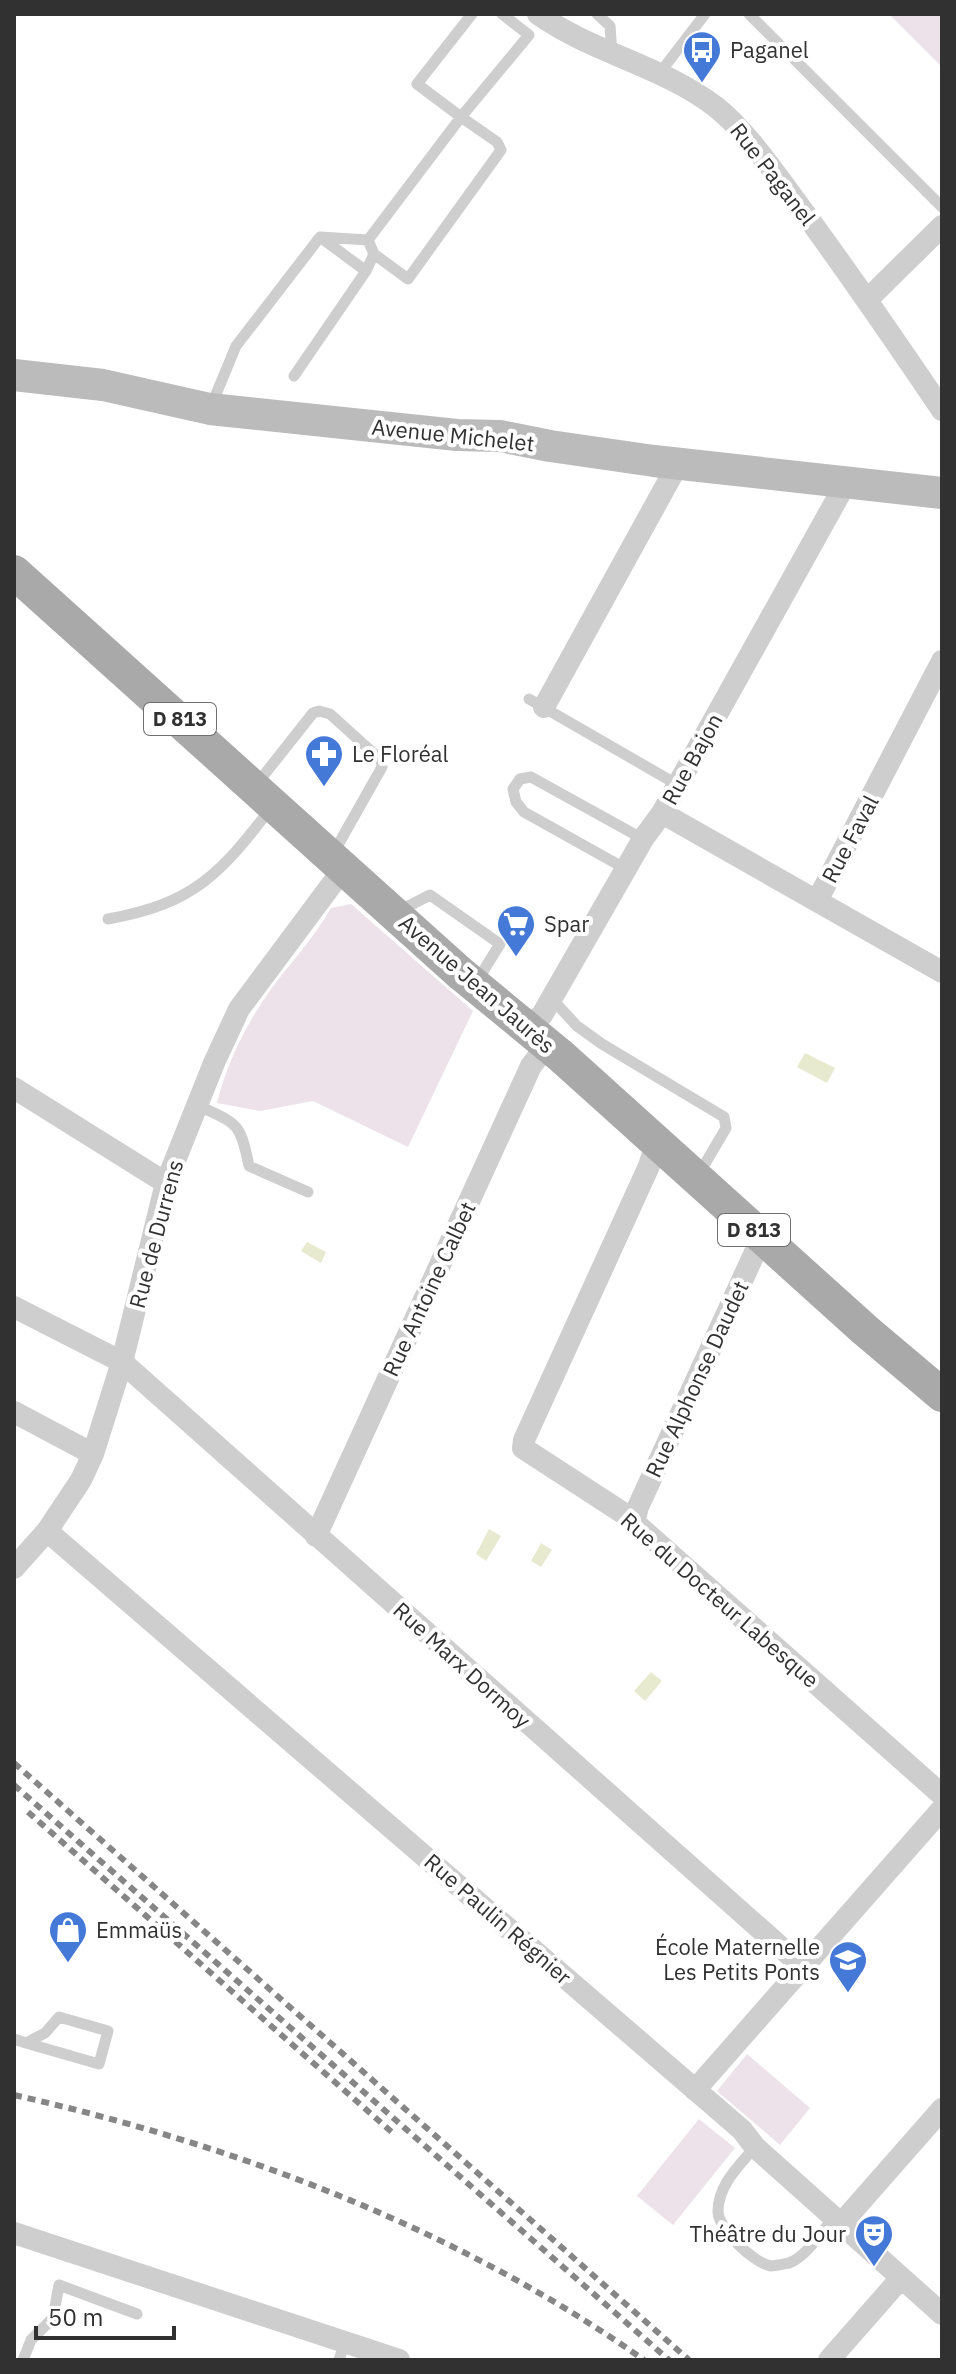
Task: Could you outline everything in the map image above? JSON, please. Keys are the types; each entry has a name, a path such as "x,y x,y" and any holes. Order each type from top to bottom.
{"main road":[{"name":"Avenue Jean Jaurès","path":"14,572 475,985 942,1395"}],"street":[{"name":"Rue Paganel","path":"538,14 578,39 699,95 731,120 769,165 942,410"},
{"path":"867,300 942,226"},
{"name":"Avenue Michelet","path":"14,375 103,385 210,409 457,435 500,436 678,464 942,493"},
{"path":"14,387 143,394"},
{"path":"536,703 678,464"},
{"name":"Rue Bajon","path":"536,1037 542,1015 643,839 678,785 847,481"},
{"name":"Rue Faval","path":"662,813 817,901 942,661"},
{"name":"Rue de Durrens","path":"14,1568 47,1531 81,1480 93,1454 122,1362 166,1183 239,1009 338,862"},
{"path":"817,901 942,972"},
{"name":"Rue Antoine Calbet","path":"316,1536 531,1066 536,1037"},
{"path":"14,1088 166,1183"},
{"name":"Rue du Docteur Labesque","path":"656,1144 649,1166 523,1448 634,1522 942,1795"},
{"name":"Rue Alphonse Daudet","path":"634,1522 638,1507 762,1237"},
{"name":"Rue Marx Dormoy","path":"14,1307 122,1362 803,1967"},
{"path":"14,1412 93,1454"},
{"name":"Rue Paulin Régnier","path":"47,1531 747,2135 755,2147 836,2222 942,2314"},
{"path":"695,2090 942,1809"},
{"path":"836,2222 942,2109"},
{"path":"14,2233 342,2351 399,2360"},
{"path":"829,2360 901,2278"}],"lane":[{"path":"368,240 374,254 408,279 501,150 497,142 417,84 472,14"},
{"path":"368,240 461,117 529,35 502,14"},
{"path":"597,14 610,26 612,54"},
{"path":"659,74 705,14"},
{"path":"749,14 942,207"},
{"path":"320,237 368,240"},
{"path":"320,237 366,271"},
{"path":"210,409 236,346 320,237"},
{"path":"294,376 366,271 374,254"},
{"path":"536,703 678,785"},
{"path":"108,919 157,908 202,884 224,867 313,713 319,711 330,714 381,760 382,767 338,862"},
{"path":"626,869 524,812 516,802 513,789 520,779 531,777 643,839"},
{"path":"394,913 430,895 500,944 475,985"},
{"path":"552,999 577,1026 602,1044 724,1117 726,1128 697,1178"},
{"path":"197,1105 234,1122 243,1137 249,1166 308,1192"},
{"path":"59,2017 108,2031 99,2064 20,2041 45,2033 59,2017"},
{"path":"755,2147 722,2187 717,2213 723,2229 747,2253 769,2266 787,2264 798,2258 836,2222"},
{"path":"23,2360 31,2340 53,2318 59,2285 137,2314"}],"shaded area":[{"path":"889,14 942,14 942,67"},
{"path":"351,904 473,1011 408,1147 313,1101 260,1111 217,1103 232,1058 262,1002 331,908"},
{"path":"805,1053 835,1068 827,1083 797,1067"},
{"path":"307,1242 326,1252 321,1263 301,1251"},
{"path":"489,1529 501,1536 486,1561 476,1554"},
{"path":"541,1543 552,1550 541,1567 531,1561"},
{"path":"651,1672 662,1681 645,1701 634,1691"},
{"path":"747,2054 810,2108 780,2145 717,2091"},
{"path":"699,2119 735,2148 673,2225 637,2196"}],"railway":[{"path":"14,1763 689,2360"},
{"path":"14,1785 669,2360"},
{"path":"28,1812 394,2134"},
{"path":"14,2095 179,2139 342,2197 421,2231 498,2270 644,2360"}],"place":[{"name":"Paganel","path":"702,84"},
{"name":"Le Floréal","path":"324,788"},
{"name":"Spar","path":"516,958"},
{"name":"Emmaüs","path":"68,1964"},
{"name":"École Maternelle Les Petits Ponts","path":"848,1994"},
{"name":"Théâtre du Jour","path":"874,2268"}]}
